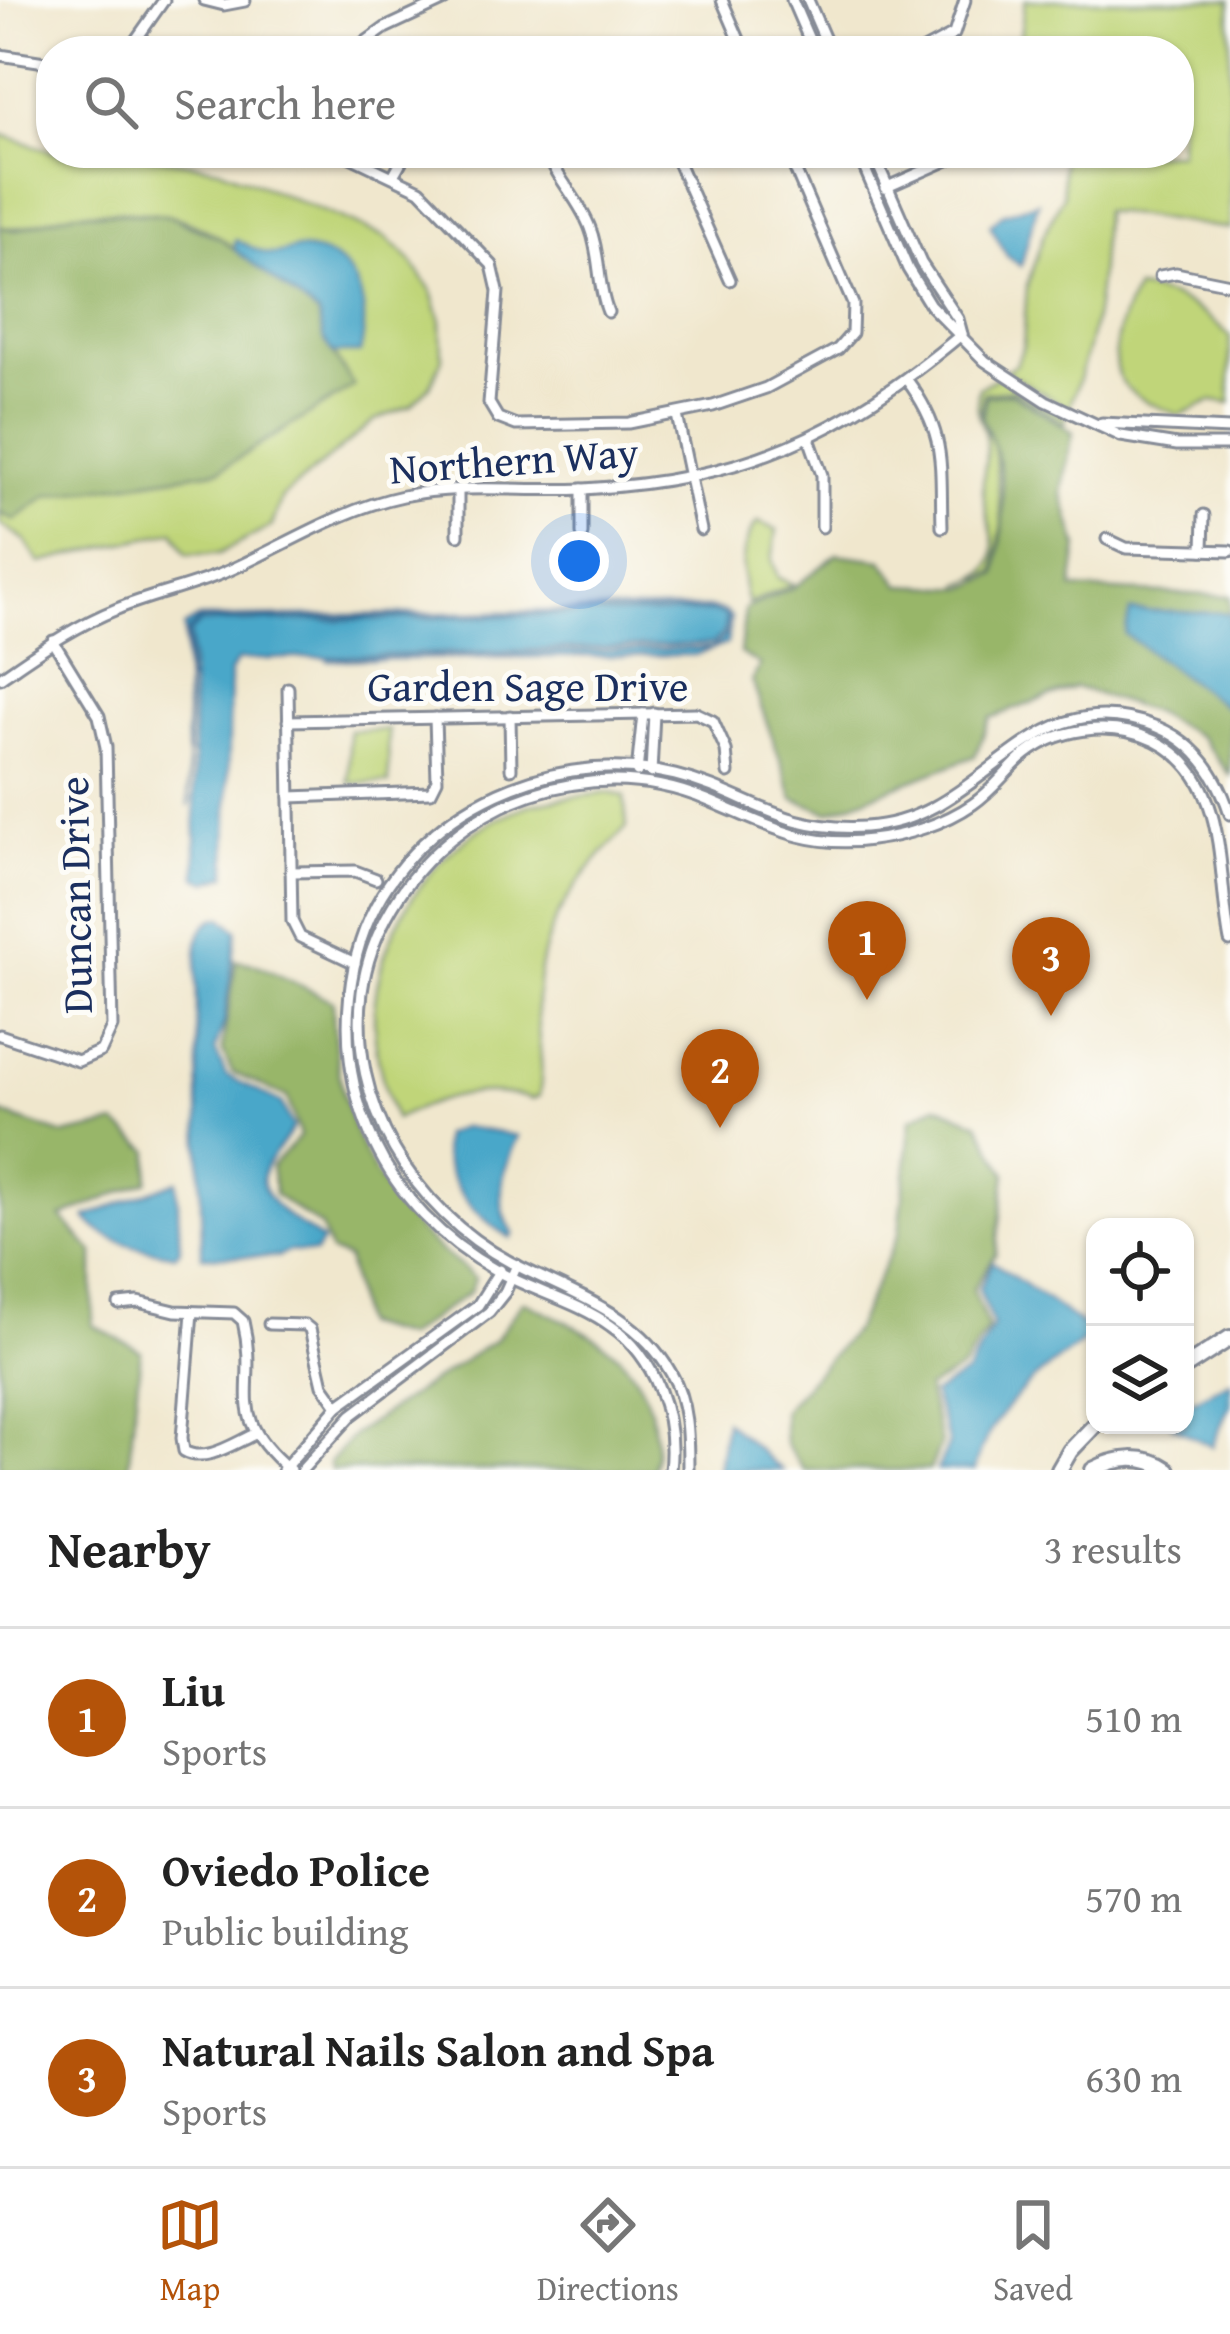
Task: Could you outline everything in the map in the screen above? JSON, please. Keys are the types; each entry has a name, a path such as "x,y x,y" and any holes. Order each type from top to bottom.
{"highway":[{"path":"1194,1361 1230,1338"},
{"path":"1059,1470 1086,1434"},
{"path":"1093,1470 1116,1459 1136,1458 1168,1470"}],"street":[{"path":"139,36 164,0"},
{"path":"204,0 224,5 245,1"},
{"path":"401,0 408,16"},
{"path":"377,36 446,0"},
{"path":"722,0 735,36"},
{"path":"792,0 808,36"},
{"path":"808,0 824,36"},
{"path":"950,36 965,0"},
{"path":"0,55 36,61"},
{"path":"379,168 420,190 492,265 497,291 489,403 499,418 516,425 589,425 677,416 766,388 838,349 852,333 853,304 794,168"},
{"path":"394,174 397,168"},
{"path":"556,168 588,223 608,312"},
{"path":"681,168 730,280"},
{"path":"864,168 908,269 930,305 985,361 1046,401 1120,436 1230,445"},
{"path":"879,168 921,262 958,319 962,334"},
{"path":"874,192 930,168"},
{"path":"1160,276 1176,273 1230,284"},
{"name":"Northern Way","path":"0,678 53,641 118,608 227,572 362,507 405,495 458,490 582,489 692,476 768,455 850,418 907,380 962,334"},
{"path":"907,380 936,428 942,526"},
{"path":"677,416 701,530"},
{"path":"1096,423 1230,429"},
{"path":"1187,429 1188,445"},
{"path":"809,438 822,475 822,527"},
{"path":"582,489 582,534"},
{"path":"458,490 458,535"},
{"path":"1203,550 1204,515"},
{"path":"1107,539 1126,548 1230,551"},
{"name":"Duncan Drive","path":"0,1035 78,1061 101,1051 112,1027 106,747 98,716 53,641"},
{"path":"288,688 295,930 309,942 367,968"},
{"name":"Garden Sage Drive","path":"288,721 696,712 713,721 726,750 728,772"},
{"path":"648,714 651,785"},
{"path":"670,1470 663,1398 640,1354 611,1326 499,1272 453,1244 393,1180 372,1143 360,1113 350,1061 348,1005 354,962 368,922 397,873 464,811 521,782 606,767 651,770 702,783 792,822 866,827 897,823 951,800 1039,732 1083,716 1114,715 1168,732 1189,746 1219,782 1230,814"},
{"path":"511,716 512,769"},
{"path":"290,796 430,792 436,780 435,718"},
{"path":"688,1470 680,1392 671,1373 629,1322 505,1259 456,1225 408,1173 386,1135 368,1093 362,1056 362,992 377,936 415,872 466,827 500,805 576,783 651,785 708,800 746,820 800,838 869,841 905,834 971,806 1020,758 1059,736 1108,728 1132,732 1169,748 1201,780 1218,824 1230,941"},
{"path":"635,783 648,745"},
{"path":"291,872 356,871 376,879"},
{"path":"119,1304 234,1313 243,1322 251,1386 249,1420 265,1449 286,1469 338,1406 478,1305 505,1259"},
{"path":"302,1470 352,1415 489,1312 517,1265"},
{"path":"192,1312 184,1451 202,1457 255,1434"},
{"path":"269,1324 310,1329 323,1385 338,1406"},
{"path":"658,1382 671,1373"},
{"path":"663,1398 680,1392"}],"green space":[{"path":"1025,0 1230,0 1230,229 1103,211 1095,311 1069,408 1005,371 1016,364 1023,347 1027,286 1043,236 1063,196 1062,168 1194,168 1194,36 1020,36"},
{"path":"0,134 36,146 36,168 219,168 386,237 411,261 432,292 441,321 442,360 430,386 411,406 375,420 282,497 272,526 219,554 187,554 174,531 40,563 25,540 0,524 0,513 15,520 47,496 220,470 333,353 259,268 213,233 188,222 164,215 91,212 0,227"},
{"path":"75,212 167,215 220,238 318,314 324,340 354,386 220,470 47,496 15,520 0,513 0,227 15,230"},
{"path":"1136,289 1187,304 1230,336 1230,403 1212,401 1179,415 1127,388 1115,353 1120,325"},
{"path":"999,376 1066,416 1065,423 1014,390 984,393 979,417 979,388"},
{"path":"1012,393 1073,432 1062,493 1078,547 1072,589 1230,596 1230,775 1200,737 1150,711 1075,687 990,718 975,756 829,812 794,799 752,681 760,665 740,653 745,609 796,586 837,554 882,560 901,585 967,588 997,574 1003,495 997,456 982,419 986,395"},
{"path":"981,421 994,445 1002,523 995,572 960,585 978,577 993,557 983,490 986,448"},
{"path":"758,522 777,530 772,560 778,578 793,584 748,604 743,562 747,540"},
{"path":"388,730 389,783 349,783 349,731"},
{"path":"609,793 624,796 627,827 574,889 542,957 537,1013 539,1096 462,1095 395,1119 379,1062 374,1016 381,969 405,909 445,858 497,819 537,803"},
{"path":"236,961 255,964 333,1001 344,1095 364,1152 396,1205 418,1230 475,1278 470,1292 405,1337 361,1325 347,1258 330,1252 321,1227 275,1195 271,1167 300,1136 287,1097 232,1072 222,1049"},
{"path":"937,1105 979,1123 1006,1174 996,1254 973,1289 988,1328 963,1368 927,1389 941,1443 930,1470 804,1470 785,1444 783,1410 855,1329 899,1233 911,1119"},
{"path":"0,1113 64,1135 116,1124 150,1151 148,1181 61,1217 93,1252 93,1325 141,1351 128,1470 0,1470"},
{"path":"523,1301 587,1333 623,1360 637,1378 653,1424 652,1470 331,1470 329,1463 355,1433 495,1340"}],"water":[{"path":"1038,202 1021,266 1007,256 990,225 1002,214"},
{"path":"235,240 266,254 299,249 335,259 356,283 362,299 360,353 333,353 324,340 318,314 235,250"},
{"path":"707,608 726,612 200,620 187,633 189,806 184,627 199,618"},
{"path":"1130,611 1230,613 1230,710 1125,634"},
{"path":"727,614 731,617 727,644 695,655 326,660 711,648 726,634"},
{"path":"725,615 723,632 711,644 238,660 230,671 227,875 208,882 197,877 190,633 201,623"},
{"path":"221,917 237,930 224,1023 215,1049 226,1075 281,1103 293,1127 262,1179 280,1210 322,1241 315,1253 202,1256 196,968 202,930"},
{"path":"463,1127 518,1136 502,1185 503,1210 514,1234 511,1238 473,1208 453,1182 443,1135"},
{"path":"177,1181 180,1249 175,1255 113,1239 86,1217"},
{"path":"993,1262 1086,1328 1086,1340 1006,1409 982,1448 975,1470 937,1470 949,1444 933,1394 967,1373 993,1326 979,1289"},
{"path":"1230,1381 1230,1404 1212,1447 1187,1434 1194,1434 1194,1400"},
{"path":"725,1421 782,1470 718,1470"}],"place":[{"name":"Liu","path":"867,1000"},
{"name":"Natural Nails Salon and Spa","path":"1051,1016"},
{"name":"Oviedo Police","path":"720,1128"}]}
